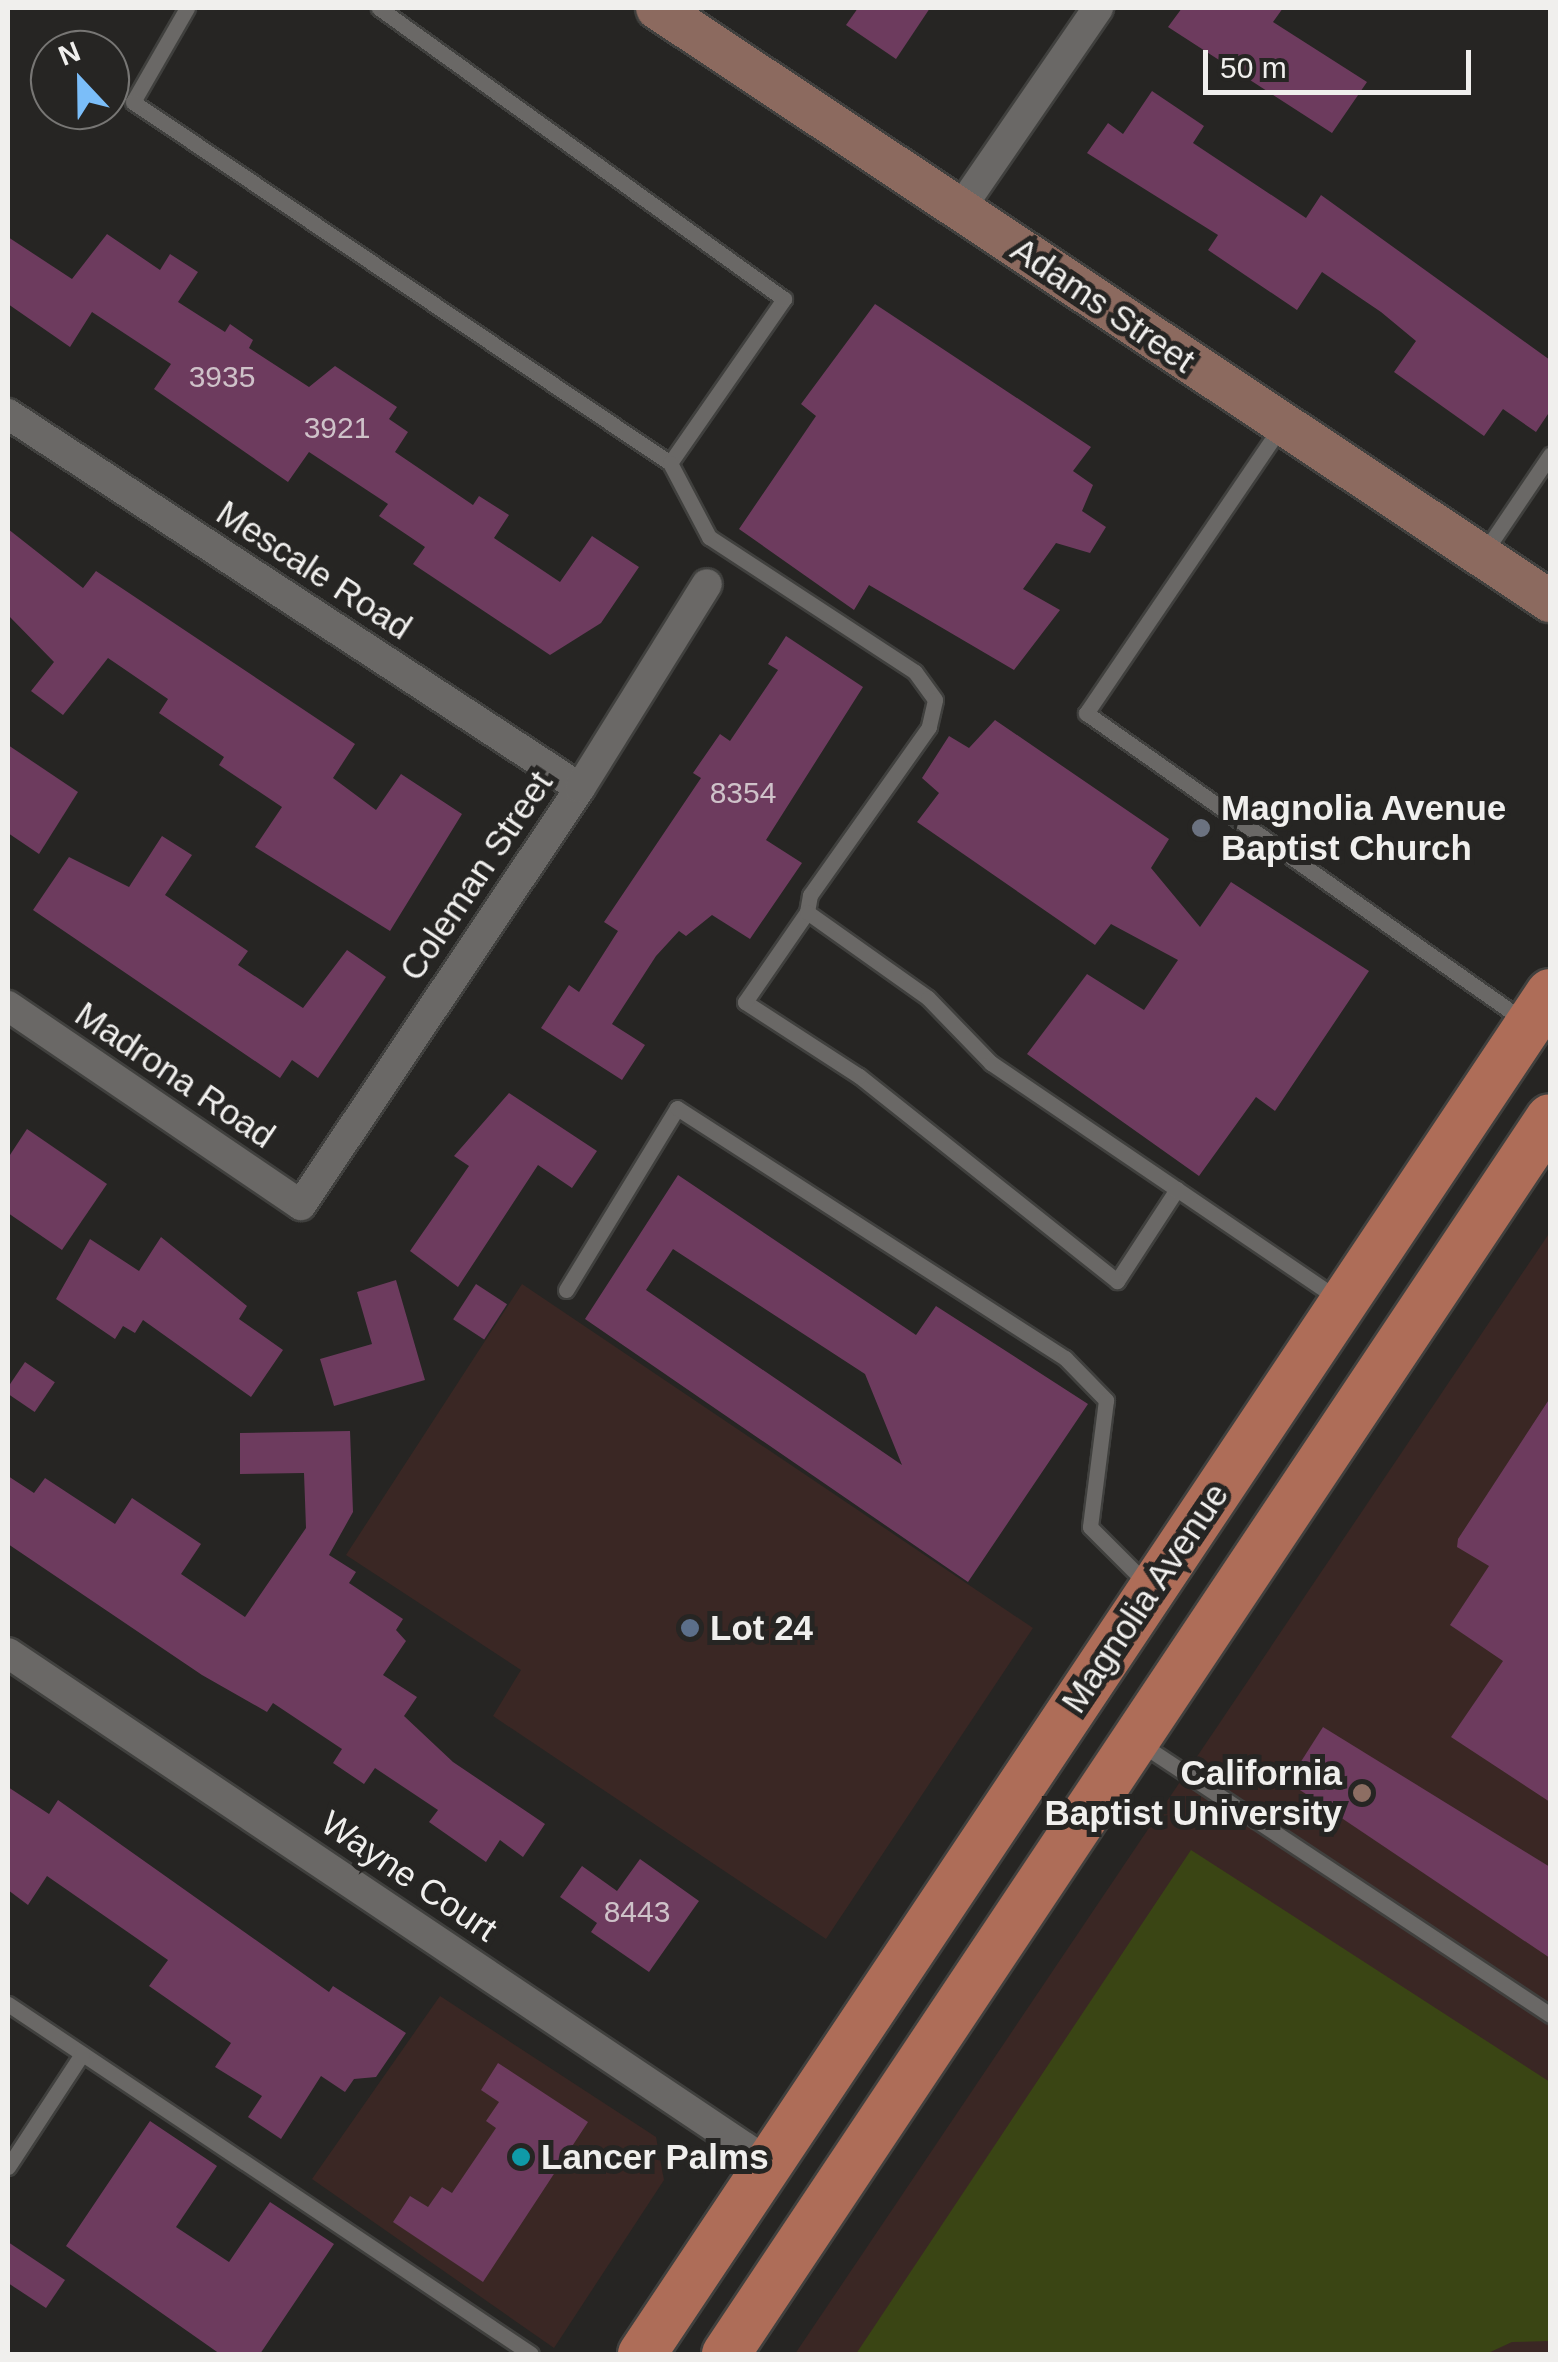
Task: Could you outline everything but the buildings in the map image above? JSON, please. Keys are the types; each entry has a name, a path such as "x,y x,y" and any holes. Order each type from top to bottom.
{"main road":[{"name":"Adams Street","path":"657,8 1550,602"},
{"name":"Magnolia Avenue","path":"642,2354 1540,1008"},
{"name":"Magnolia Avenue","path":"726,2354 1550,1118"},
{"path":"768,2163 828,2199"}],"street":[{"path":"960,209 1098,8"},
{"name":"Mescale Road","path":"8,414 580,788"},
{"name":"Coleman Street","path":"300,1205 580,788 706,584"},
{"name":"Madrona Road","path":"8,1006 300,1205"},
{"name":"Wayne Court","path":"8,1653 768,2163"}],"lane":[{"path":"187,8 134,102 670,463 709,537 915,672 935,700 929,728 810,895 807,912 745,1002 859,1076 1117,1281 1177,1190"},
{"path":"379,8 784,299 670,463"},
{"path":"1283,424 1086,713 1540,1008"},
{"path":"1481,558 1550,455"},
{"path":"807,912 928,998 991,1063 1343,1302"},
{"path":"566,1290 677,1108 1065,1358 1106,1400 1090,1527 1152,1588"},
{"path":"1133,1739 1550,2015"},
{"path":"8,2004 531,2354"},
{"path":"8,2167 82,2054"}],"shaded area":[{"name":"California Baptist University","path":"1550,1232 1550,2354 795,2354"},
{"name":"California Baptist University","path":"522,1284 1033,1628 826,1939 493,1716 521,1670 346,1555"},
{"path":"440,1996 656,2137 664,2180 554,2348 312,2179"}],"green space":[{"path":"1191,1850 1550,2082 1550,2341 1512,2342 1486,2354 856,2354"}],"place":[{"name":"Magnolia Avenue Baptist Church","path":"1201,828"},
{"name":"Lot 24","path":"690,1628"},
{"name":"California Baptist University","path":"1362,1793"},
{"name":"Lancer Palms","path":"521,2157"}]}
